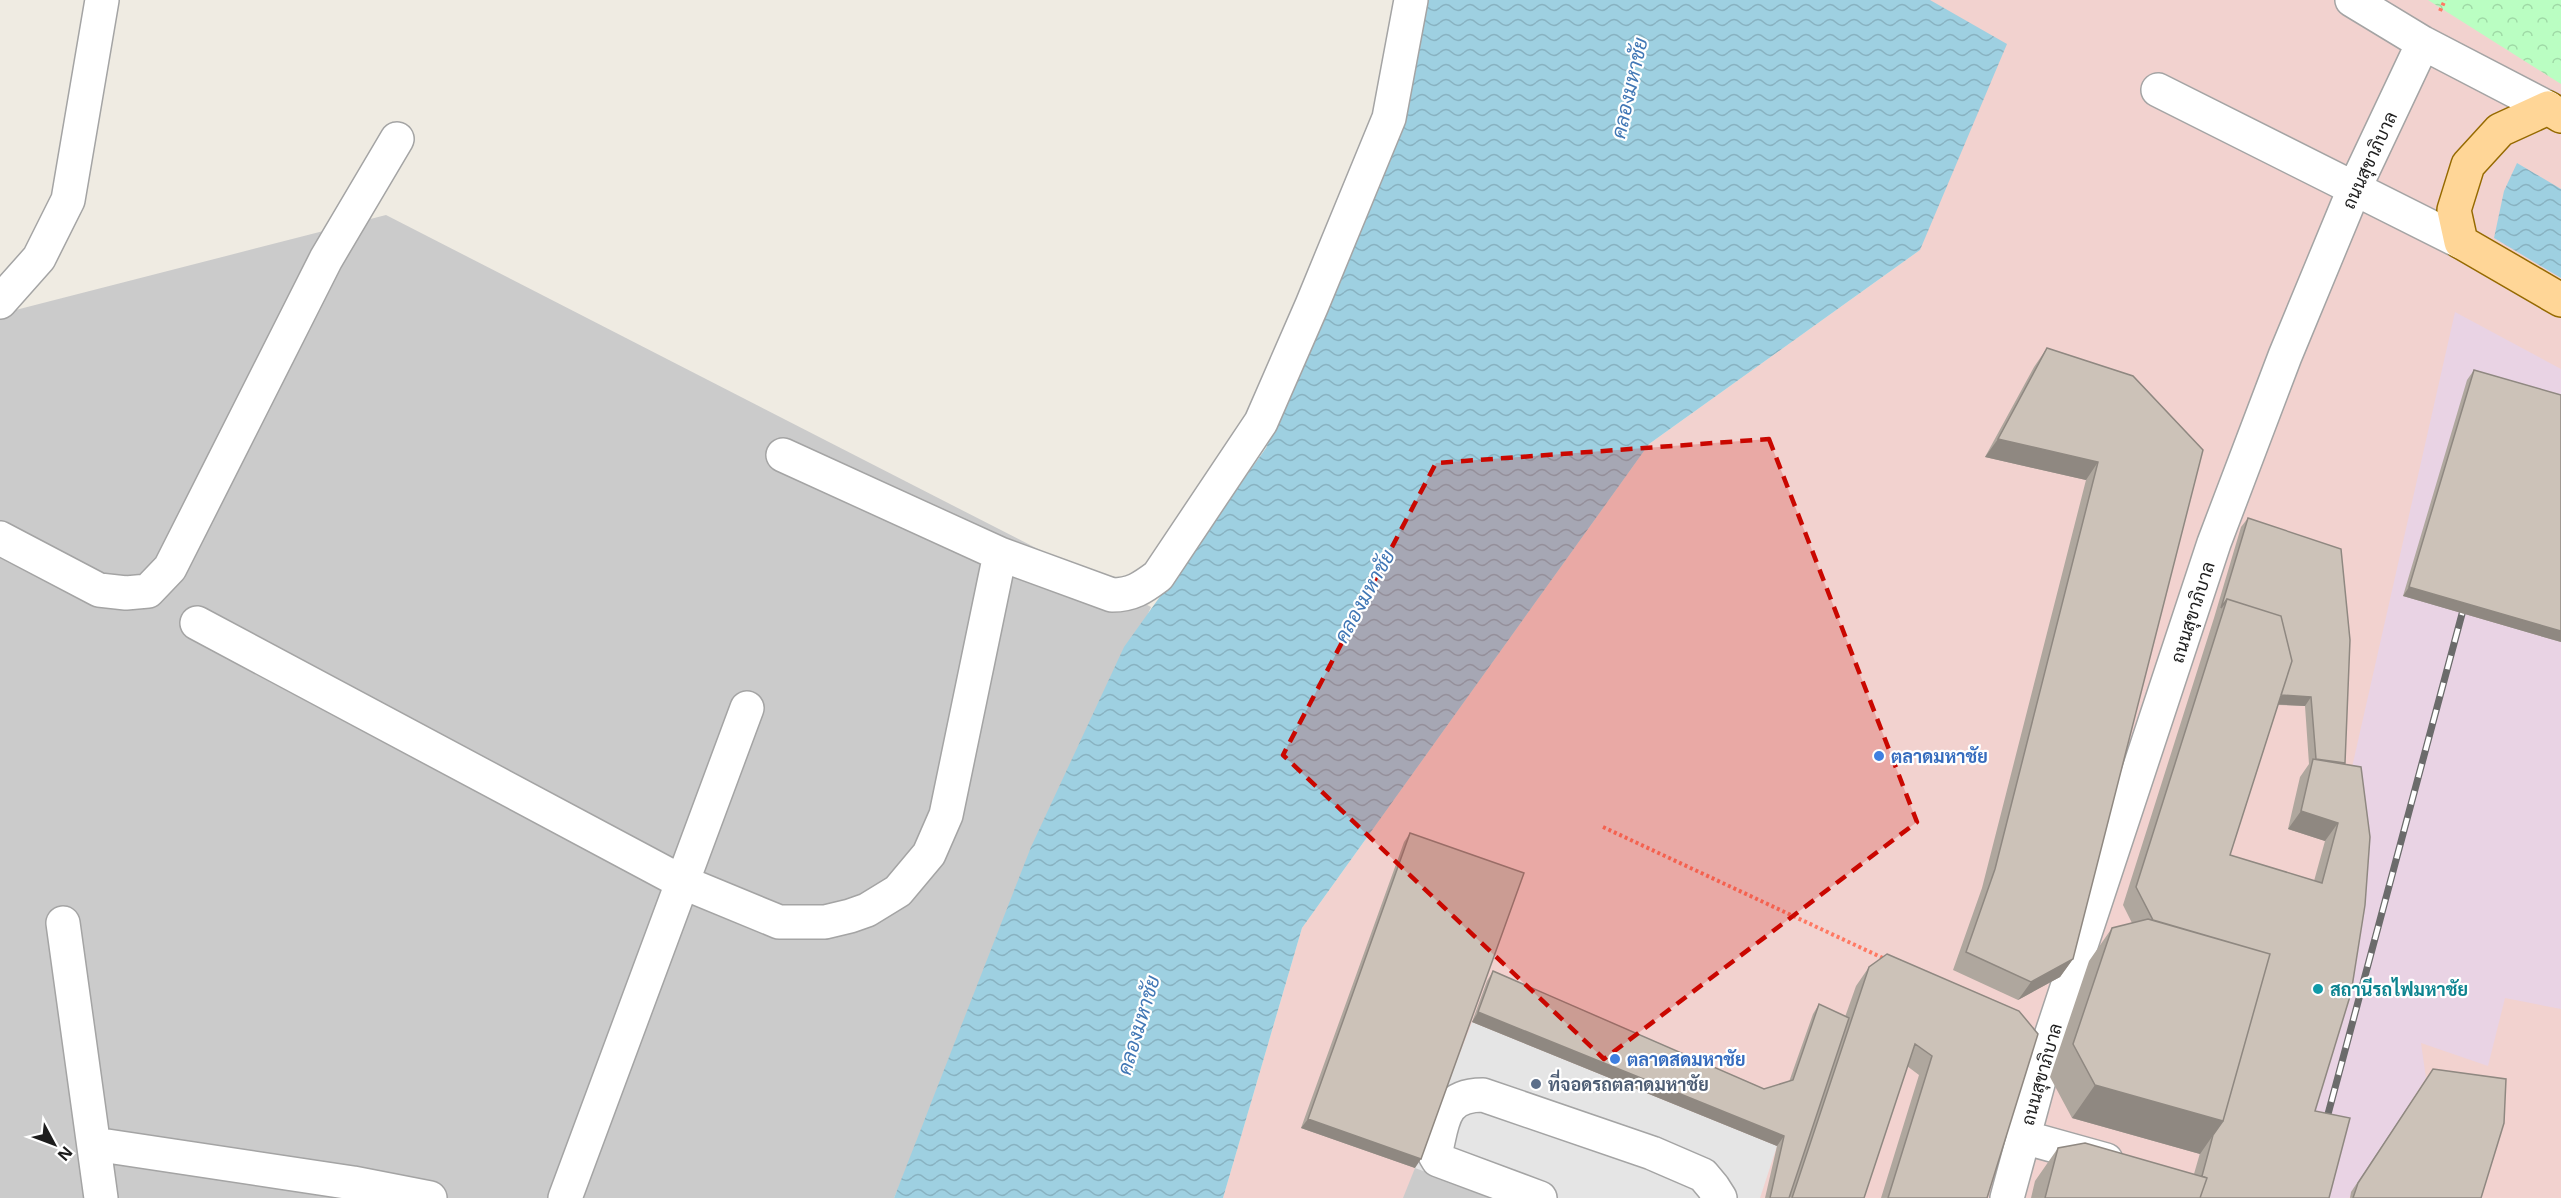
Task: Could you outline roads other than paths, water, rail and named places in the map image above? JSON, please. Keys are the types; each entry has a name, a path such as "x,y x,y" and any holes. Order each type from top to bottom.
{"main road":[{"path":"2555,112 2500,130 2468,165 2454,210 2461,242 2561,300"}],"street":[{"path":"0,302 39,258 68,200 102,0"},
{"path":"783,455 1000,554 1112,595 1129,595 1138,591 1158,576 1261,422 1389,118 1411,0"},
{"path":"2352,0 2423,43 2555,112"},
{"name":"ถนนสุขาภิบาล","path":"2007,1198 2054,1026 2214,543 2284,356 2355,187 2423,43"},
{"path":"2158,90 2461,242"},
{"path":"0,538 99,590 126,593 148,591 160,581 170,568 326,259 397,139"},
{"path":"197,623 682,882 780,922 825,922 867,910 898,891 929,854 946,815 1000,554"},
{"path":"566,1198 747,708"},
{"path":"63,923 101,1198"},
{"path":"1540,1198 1438,1160 1435,1155 1443,1123 1446,1112 1453,1102 1464,1096 1483,1095 1652,1153 1702,1176 1713,1186 1720,1198"},
{"path":"2023,1137 2136,1168"},
{"path":"94,1144 353,1183 430,1198"}],"water":[{"name":"คลองมหาชัย","path":"1420,0 1930,0 2007,44 1920,250 1649,444 1302,928 1223,1198 894,1198 1031,847 1124,647 1266,448 1389,155"},
{"path":"2517,163 2561,189 2561,278 2494,238 2504,191"}],"railway":[{"path":"2324,1129 2466,599"}],"place":[{"name":"ตลาดมหาชัย","path":"1879,756"},
{"name":"สถานีรถไฟมหาชัย","path":"2318,989"},
{"name":"ตลาดสดมหาชัย","path":"1615,1059"},
{"name":"ที่จอดรถตลาดมหาชัย","path":"1536,1084"}]}
